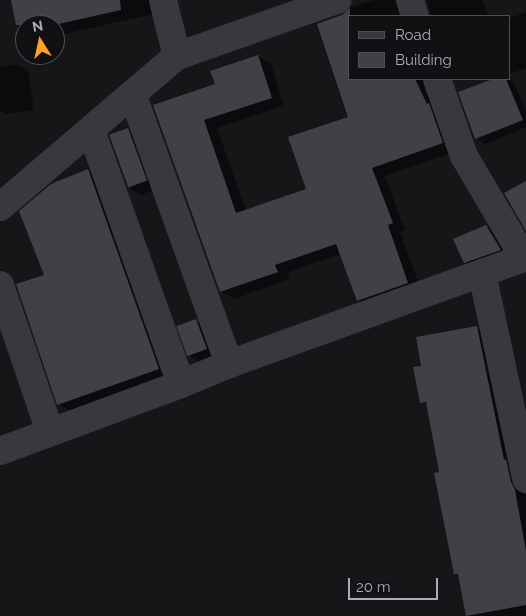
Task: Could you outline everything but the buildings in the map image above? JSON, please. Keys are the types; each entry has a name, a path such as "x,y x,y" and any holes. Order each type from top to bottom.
{"street":[{"path":"163,0 178,56"},
{"path":"0,208 134,96 178,56 337,0"},
{"path":"410,0 415,15"},
{"path":"0,451 181,384 229,364 525,258 464,156 437,80"},
{"path":"134,96 229,364"},
{"path":"91,130 181,384"},
{"path":"482,273 526,479"},
{"path":"0,285 50,432"}]}
